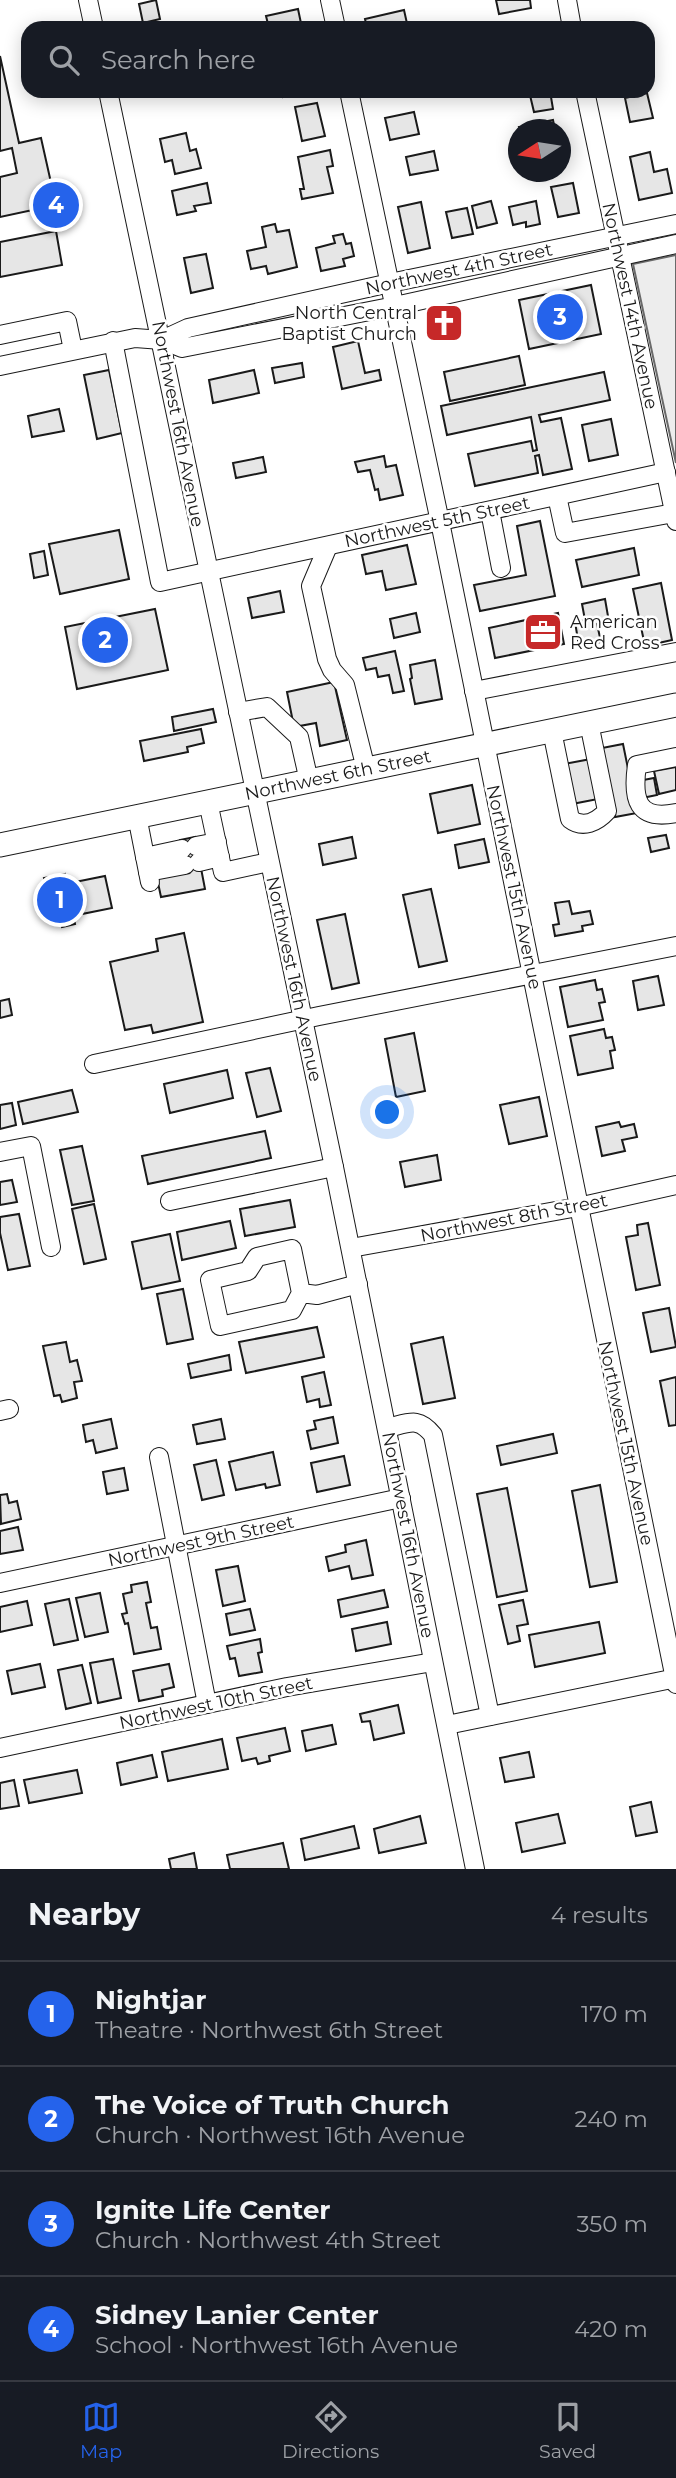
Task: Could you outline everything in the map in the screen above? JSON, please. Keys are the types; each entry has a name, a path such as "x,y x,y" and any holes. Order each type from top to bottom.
{"main road":[{"name":"Northwest 6th Street","path":"0,845 676,705"}],"street":[{"path":"88,0 92,21"},
{"path":"330,0 334,21"},
{"path":"566,0 570,21"},
{"name":"Northwest 16th Avenue","path":"110,98 351,1248 475,1869"},
{"name":"Northwest 15th Avenue","path":"350,98 533,973 578,1208 676,1680"},
{"name":"Northwest 14th Avenue","path":"586,98 675,517"},
{"name":"Northwest 4th Street","path":"162,340 188,328 676,224"},
{"name":"Northwest 4th Street","path":"0,366 135,338 162,340 182,348 395,306 676,244"},
{"path":"0,335 67,321 73,350"},
{"name":"Northwest 5th Street","path":"113,341 160,582 666,472"},
{"path":"557,496 565,533 675,517"},
{"path":"490,510 501,568"},
{"path":"328,546 311,586 327,659 332,670 345,685 366,769"},
{"path":"474,691 676,652"},
{"path":"238,712 267,707 299,737 309,781"},
{"path":"552,731 570,819 575,823 587,824 598,820 607,811 589,723"},
{"path":"676,757 637,765 635,781 644,810 651,815 660,816 676,813"},
{"path":"208,802 223,872 270,862"},
{"path":"137,816 148,870 218,850"},
{"path":"94,1064 301,1019 676,946"},
{"path":"0,1152 31,1146 51,1247"},
{"path":"170,1201 334,1167"},
{"name":"Northwest 8th Street","path":"351,1248 578,1208 676,1185"},
{"path":"292,1250 301,1293 292,1310 220,1325 210,1280 248,1271 257,1256 292,1250"},
{"path":"301,1293 317,1295 358,1284"},
{"path":"387,1428 416,1422 424,1424 433,1435 490,1716"},
{"path":"159,1457 207,1704"},
{"name":"Northwest 9th Street","path":"0,1583 401,1498"},
{"name":"Northwest 10th Street","path":"0,1748 288,1687 433,1662"},
{"path":"447,1725 676,1680"}],"shaded area":[{"path":"676,255 676,463 633,264"}],"building":[{"path":"156,0 160,19 143,21 139,4"},
{"path":"496,0 530,0 531,8 499,14"},
{"path":"298,9 301,21 267,21 266,16"},
{"path":"404,10 406,21 365,21"},
{"path":"0,56 19,143 41,138 56,205 0,217 0,177 17,173 12,148 0,151"},
{"path":"531,98 551,98 553,109 534,112"},
{"path":"625,98 648,98 653,118 630,122"},
{"path":"317,103 325,136 302,141 295,107"},
{"path":"414,112 419,134 390,140 385,118"},
{"path":"186,133 190,151 196,149 201,168 175,174 172,160 165,162 160,139"},
{"path":"330,150 333,166 327,167 333,193 302,199 300,189 304,189 298,157"},
{"path":"434,151 438,170 410,175 406,157"},
{"path":"650,152 654,172 667,169 672,193 639,200 630,157"},
{"path":"207,183 211,203 194,206 196,211 177,215 172,191"},
{"path":"573,183 579,213 558,217 551,187"},
{"path":"491,201 497,223 477,228 472,206"},
{"path":"536,201 540,224 526,227 526,222 513,225 509,207"},
{"path":"421,202 430,248 408,253 398,207"},
{"path":"467,208 473,234 452,238 446,212"},
{"path":"275,224 277,232 289,230 297,267 268,274 266,266 251,269 247,251 266,247 262,227"},
{"path":"56,231 62,265 0,277 0,242"},
{"path":"343,234 346,244 351,243 354,256 343,259 345,266 321,271 316,248 335,243 333,236"},
{"path":"206,254 213,288 191,293 184,258"},
{"path":"591,285 601,334 529,349 519,300"},
{"path":"358,341 365,373 379,370 381,380 342,389 333,347"},
{"path":"519,356 525,385 450,401 444,372"},
{"path":"302,363 304,377 275,383 272,368"},
{"path":"109,370 122,433 97,439 84,375"},
{"path":"254,370 259,393 213,403 209,380"},
{"path":"604,372 610,400 539,415 541,422 561,418 572,469 543,475 539,455 535,456 538,473 475,486 468,454 531,441 533,451 537,450 531,417 447,435 441,406"},
{"path":"59,409 64,431 32,437 28,416"},
{"path":"611,419 618,455 589,461 582,425"},
{"path":"384,456 386,467 396,465 403,495 380,500 370,470 358,472 355,462"},
{"path":"263,457 266,472 236,478 233,463"},
{"path":"540,521 555,596 480,611 474,585 526,575 517,526"},
{"path":"119,530 129,579 60,594 49,544"},
{"path":"407,545 416,584 386,590 382,571 366,574 362,555"},
{"path":"634,548 639,575 582,587 576,560"},
{"path":"44,551 48,575 34,578 30,554"},
{"path":"661,583 672,640 645,646 633,589"},
{"path":"280,591 284,612 252,618 248,598"},
{"path":"605,599 609,622 597,624 601,642 579,646 575,622 585,620 582,604"},
{"path":"155,609 168,670 77,689 65,627"},
{"path":"416,613 420,632 394,638 390,619"},
{"path":"558,613 564,644 495,658 489,628"},
{"path":"395,651 404,691 393,693 389,675 378,677 376,668 366,670 363,658"},
{"path":"435,660 442,699 415,704 410,665"},
{"path":"334,682 347,740 320,746 316,723 294,727 287,692"},
{"path":"213,709 216,722 174,731 172,717"},
{"path":"201,729 204,743 187,747 188,752 144,761 140,741"},
{"path":"623,744 637,813 615,817 602,748"},
{"path":"591,759 598,799 572,804 564,764"},
{"path":"676,767 676,790 659,794 654,771"},
{"path":"654,778 657,795 642,798 638,781"},
{"path":"472,785 480,824 438,833 430,794"},
{"path":"666,835 669,848 651,852 648,838"},
{"path":"195,837 205,889 161,897 157,878 186,872 180,840"},
{"path":"352,837 356,858 323,865 319,844"},
{"path":"484,839 489,862 459,868 455,845"},
{"path":"65,874 75,924 62,927 61,924 54,925 44,878"},
{"path":"105,876 112,908 82,914 75,882"},
{"path":"431,889 447,961 419,967 403,895"},
{"path":"569,901 572,914 590,911 593,924 582,926 583,931 555,936 553,925 559,924 555,903"},
{"path":"345,914 359,983 332,989 317,920"},
{"path":"184,933 203,1022 153,1033 151,1025 125,1030 110,962 158,951 156,939"},
{"path":"658,976 664,1005 638,1010 633,981"},
{"path":"595,980 597,990 602,989 605,1002 599,1003 603,1020 568,1027 560,987"},
{"path":"9,999 12,1015 0,1018 0,1001"},
{"path":"604,1029 606,1038 612,1037 615,1050 610,1051 613,1068 578,1075 570,1036"},
{"path":"414,1033 425,1091 396,1097 385,1039"},
{"path":"270,1068 281,1111 257,1117 246,1073"},
{"path":"227,1070 233,1098 170,1113 164,1084"},
{"path":"72,1090 78,1112 23,1124 18,1102"},
{"path":"539,1097 547,1136 509,1144 500,1105"},
{"path":"12,1103 16,1125 0,1129 0,1105"},
{"path":"619,1122 621,1127 634,1124 637,1137 622,1140 625,1151 602,1156 596,1127"},
{"path":"265,1131 271,1158 148,1184 142,1156"},
{"path":"82,1146 94,1201 72,1205 60,1150"},
{"path":"437,1155 441,1180 405,1187 400,1162"},
{"path":"12,1180 17,1202 0,1205 0,1182"},
{"path":"290,1200 295,1227 245,1236 240,1209"},
{"path":"94,1204 106,1259 84,1264 72,1209"},
{"path":"19,1214 30,1266 8,1270 0,1233 0,1217"},
{"path":"230,1221 236,1248 182,1260 177,1232"},
{"path":"648,1223 660,1285 636,1290 626,1237 638,1235 637,1225"},
{"path":"170,1234 180,1281 142,1289 132,1242"},
{"path":"183,1289 193,1339 167,1344 157,1294"},
{"path":"669,1308 676,1347 651,1352 643,1313"},
{"path":"317,1327 324,1357 246,1373 239,1342"},
{"path":"443,1337 455,1398 423,1404 411,1344"},
{"path":"66,1342 70,1362 77,1360 82,1381 74,1382 77,1398 62,1402 60,1395 54,1396 43,1346"},
{"path":"229,1355 231,1370 191,1378 188,1364"},
{"path":"324,1372 331,1405 320,1407 319,1399 307,1402 302,1377"},
{"path":"676,1377 676,1425 669,1426 660,1381"},
{"path":"333,1417 338,1443 311,1449 307,1431 316,1429 314,1421"},
{"path":"111,1419 117,1448 96,1453 93,1440 86,1442 83,1425"},
{"path":"221,1419 225,1439 197,1444 193,1425"},
{"path":"553,1434 557,1453 501,1465 497,1446"},
{"path":"273,1452 280,1485 266,1488 265,1484 236,1490 229,1462"},
{"path":"344,1456 350,1485 317,1492 311,1463"},
{"path":"216,1460 224,1495 202,1500 194,1465"},
{"path":"124,1468 128,1490 107,1494 103,1472"},
{"path":"600,1485 617,1582 590,1587 572,1491"},
{"path":"507,1488 527,1591 497,1597 477,1494"},
{"path":"7,1494 9,1503 17,1501 21,1519 1,1524 0,1495"},
{"path":"18,1527 23,1550 0,1554 0,1531"},
{"path":"366,1540 373,1575 352,1579 349,1566 329,1571 326,1557 346,1552 345,1545"},
{"path":"238,1566 245,1601 223,1606 216,1570"},
{"path":"147,1582 151,1602 146,1603 151,1628 157,1627 161,1649 134,1654 128,1623 125,1624 122,1614 127,1613 123,1594 132,1592 131,1585"},
{"path":"384,1590 388,1607 341,1617 338,1600"},
{"path":"100,1593 108,1632 85,1637 76,1598"},
{"path":"69,1599 78,1640 54,1645 45,1604"},
{"path":"523,1600 528,1624 517,1626 520,1641 508,1644 499,1605"},
{"path":"27,1601 32,1625 0,1632 0,1607"},
{"path":"250,1609 255,1630 230,1635 226,1614"},
{"path":"387,1622 391,1644 356,1651 352,1629"},
{"path":"599,1622 605,1653 535,1667 529,1635"},
{"path":"260,1639 262,1652 258,1653 262,1672 239,1676 235,1658 230,1659 227,1646"},
{"path":"113,1659 121,1698 98,1703 90,1663"},
{"path":"40,1664 45,1687 12,1694 7,1671"},
{"path":"169,1664 174,1687 162,1690 163,1696 139,1701 133,1671"},
{"path":"82,1665 91,1703 66,1709 58,1670"},
{"path":"398,1705 404,1733 374,1740 370,1721 362,1722 360,1714"},
{"path":"332,1725 336,1744 306,1751 302,1731"},
{"path":"285,1728 290,1751 269,1756 270,1761 258,1764 256,1758 242,1761 237,1738"},
{"path":"222,1739 228,1769 168,1781 162,1752"},
{"path":"529,1752 534,1777 505,1782 500,1758"},
{"path":"152,1755 157,1777 121,1785 117,1763"},
{"path":"77,1770 82,1793 29,1803 24,1780"},
{"path":"14,1780 19,1806 0,1809 0,1783"},
{"path":"651,1802 657,1832 636,1836 630,1807"},
{"path":"558,1814 565,1843 522,1852 516,1823"},
{"path":"420,1816 426,1843 379,1853 374,1829"},
{"path":"354,1826 359,1848 305,1860 301,1839"},
{"path":"283,1843 289,1869 230,1869 227,1855"},
{"path":"194,1853 197,1869 171,1869 169,1859"}],"place":[{"name":"Sidney Lanier Center","path":"56,205"},
{"name":"Ignite Life Center","path":"560,317"},
{"name":"North Central Baptist Church","path":"444,323"},
{"name":"American Red Cross","path":"543,632"},
{"name":"The Voice of Truth Church","path":"105,640"},
{"name":"Nightjar","path":"60,900"}]}
